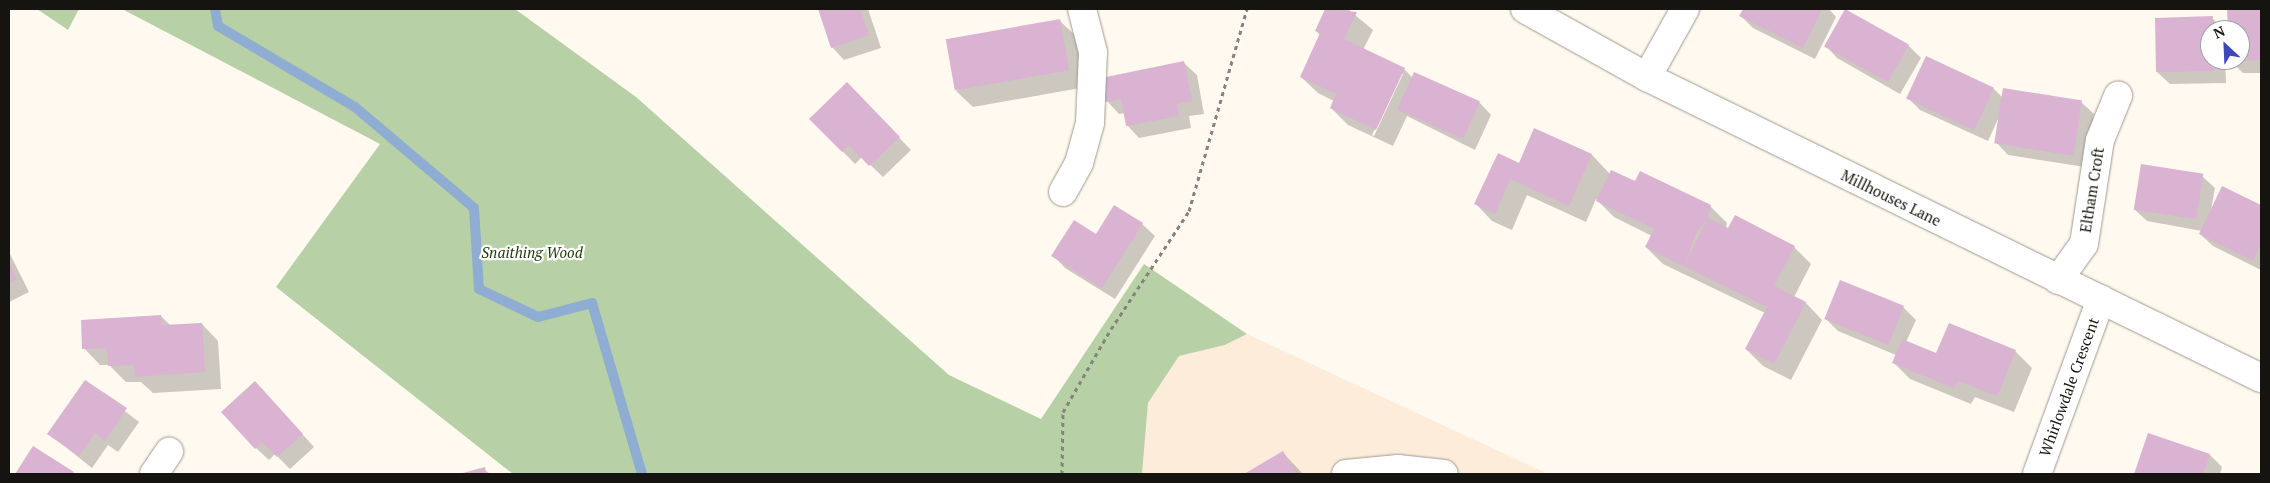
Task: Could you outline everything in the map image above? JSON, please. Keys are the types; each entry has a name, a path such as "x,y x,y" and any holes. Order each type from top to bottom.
{"street":[{"path":"1063,192 1079,163 1090,123 1092,52 1082,9"},
{"name":"Millhouses Lane","path":"1525,9 1647,76 2058,280 2101,299 2261,378"},
{"path":"1647,76 1685,9"},
{"name":"Eltham Croft","path":"2058,280 2084,244 2100,140 2118,96"},
{"name":"Whirlowdale Crescent","path":"2037,474 2101,299"},
{"path":"154,474 169,452"},
{"path":"1346,474 1398,468 1444,474"}],"path":[{"path":"1062,474 1063,412 1110,329 1189,211 1246,9"}],"shaded area":[{"path":"1247,334 1548,474 1142,474 1148,403 1179,356 1225,345"}],"green space":[{"path":"37,9 79,9 68,30"},
{"name":"Snaithing Wood","path":"122,9 515,9 636,97 949,375 1041,419 1144,264 1247,334 1225,345 1179,356 1148,403 1142,474 513,474 276,287 380,144"}],"building":[{"path":"818,9 860,9 869,35 831,48"},
{"path":"1325,9 1357,12 1344,39 1405,68 1376,130 1330,108 1336,94 1300,77 1320,33 1315,31"},
{"path":"1743,9 1822,9 1803,48 1739,16"},
{"path":"1845,9 1909,44 1888,82 1824,47"},
{"path":"2227,9 2261,9 2261,60 2250,61 2250,20 2228,20"},
{"path":"2213,16 2213,20 2200,20 2200,70 2214,71 2156,72 2155,18"},
{"path":"1060,19 1069,70 955,90 946,39"},
{"path":"1926,56 1994,88 1974,130 1906,99"},
{"path":"1184,61 1192,101 1177,104 1179,116 1126,126 1121,99 1105,102 1101,78"},
{"path":"1414,72 1480,101 1463,139 1397,109"},
{"path":"847,82 900,137 869,166 849,145 842,152 809,119"},
{"path":"2003,88 2082,101 2073,156 1994,143"},
{"path":"1534,128 1592,154 1569,206 1510,179 1495,214 1474,204 1498,153 1519,163"},
{"path":"2141,164 2203,174 2196,219 2134,209"},
{"path":"1611,170 1635,181 1640,171 1711,205 1708,218 1728,228 1735,215 1795,246 1774,286 1806,302 1774,364 1745,349 1767,307 1645,247 1654,229 1596,201","holes":["1708,218 1685,264 1695,235"]},
{"path":"2222,186 2261,205 2261,243 2253,261 2199,234"},
{"path":"1114,205 1143,223 1102,288 1051,256 1074,220 1096,234"},
{"path":"9,262 17,279 9,283"},
{"path":"1840,280 1904,306 1888,345 1824,319"},
{"path":"161,315 162,325 202,323 205,372 135,377 134,365 108,366 107,348 82,349 81,320"},
{"path":"1949,323 2016,350 1997,396 1958,381 1954,388 1892,363 1902,339 1936,353"},
{"path":"85,380 127,408 105,441 95,433 79,456 47,434"},
{"path":"255,381 303,434 277,457 262,442 255,449 221,412"},
{"path":"2148,433 2210,454 2203,474 2134,474"},
{"path":"33,446 74,472 72,474 15,474"},
{"path":"1283,451 1297,474 1244,474"},
{"path":"485,467 486,474 459,474"}],"waterway":[{"path":"215,9 218,26 355,107 474,208 479,289 538,317 592,303 642,474"}]}
